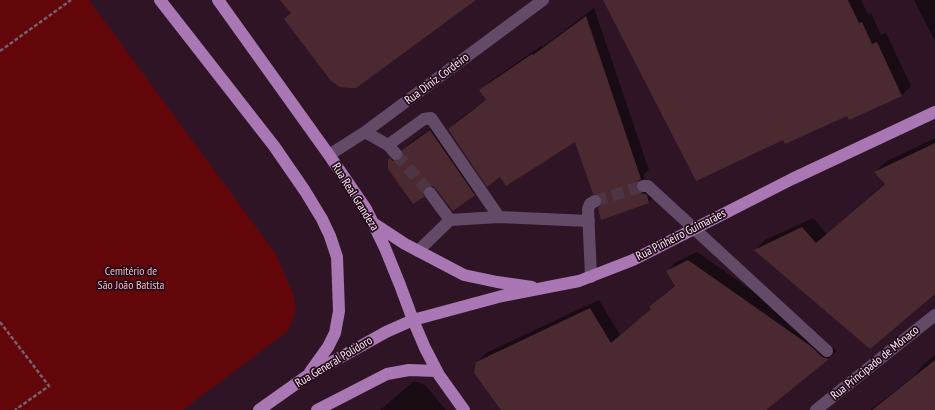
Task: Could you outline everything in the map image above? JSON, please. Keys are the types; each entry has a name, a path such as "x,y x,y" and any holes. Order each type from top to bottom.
{"main road":[{"path":"160,0 274,146 305,191 322,219 330,236 337,257 339,311 335,333 328,347 307,376"},
{"name":"Rua Real Grandeza","path":"218,0 366,209 400,285 413,320 437,371 464,410"},
{"name":"Rua Pinheiro Guimarães","path":"413,320 502,296 564,284 591,277 633,260 792,179 935,112"},
{"path":"373,222 405,244 464,275 497,282 541,288"},
{"name":"Rua General Polidoro","path":"259,410 307,376 386,332 413,320"},
{"path":"317,410 387,374 409,370 437,371"}],"street":[{"name":"Rua Diniz Cordeiro","path":"329,155 365,132 543,0"},
{"path":"365,132 392,149 424,119 431,118 499,217"},
{"path":"644,186 648,186 827,351"},
{"path":"430,193 450,220"},
{"path":"591,277 588,209 590,204 595,200"},
{"path":"418,251 450,220 499,217 589,221"},
{"name":"Rua Principado de Mônaco","path":"816,410 935,315"}],"path":[{"path":"0,52 71,0"},
{"path":"0,322 49,386 15,410"}],"green space":[{"name":"Cemitério de São João Batista","path":"0,0 89,0 276,254 294,296 296,310 288,331 183,410 0,410"}],"building":[{"path":"280,0 476,0 356,88 350,88 340,87 331,81 284,19 291,13"},
{"path":"603,0 848,0 859,23 862,22 872,44 877,42 902,96 849,120 847,116 785,144 783,140 696,181"},
{"path":"586,16 641,179 636,183 636,189 640,193 647,195 649,203 601,220 598,208 602,204 602,198 598,194 593,194 575,142 506,186 500,177 487,187 448,129 486,100 479,90 532,54 533,55"},
{"path":"430,130 475,195 453,211 433,186 425,187 423,190 424,197 413,204 388,169 388,159 390,158 393,161 401,160 403,156 402,150"},
{"path":"935,143 935,294 870,349 754,250 802,227 816,243 885,184 874,172"},
{"path":"688,260 812,347 822,357 829,359 766,410 501,410 474,373 476,362 590,308 611,343 651,309 649,307 675,286 666,271"},
{"path":"935,360 935,410 872,410"}],"tunnel":[{"path":"396,154 430,193"},
{"path":"595,201 643,186"}]}
